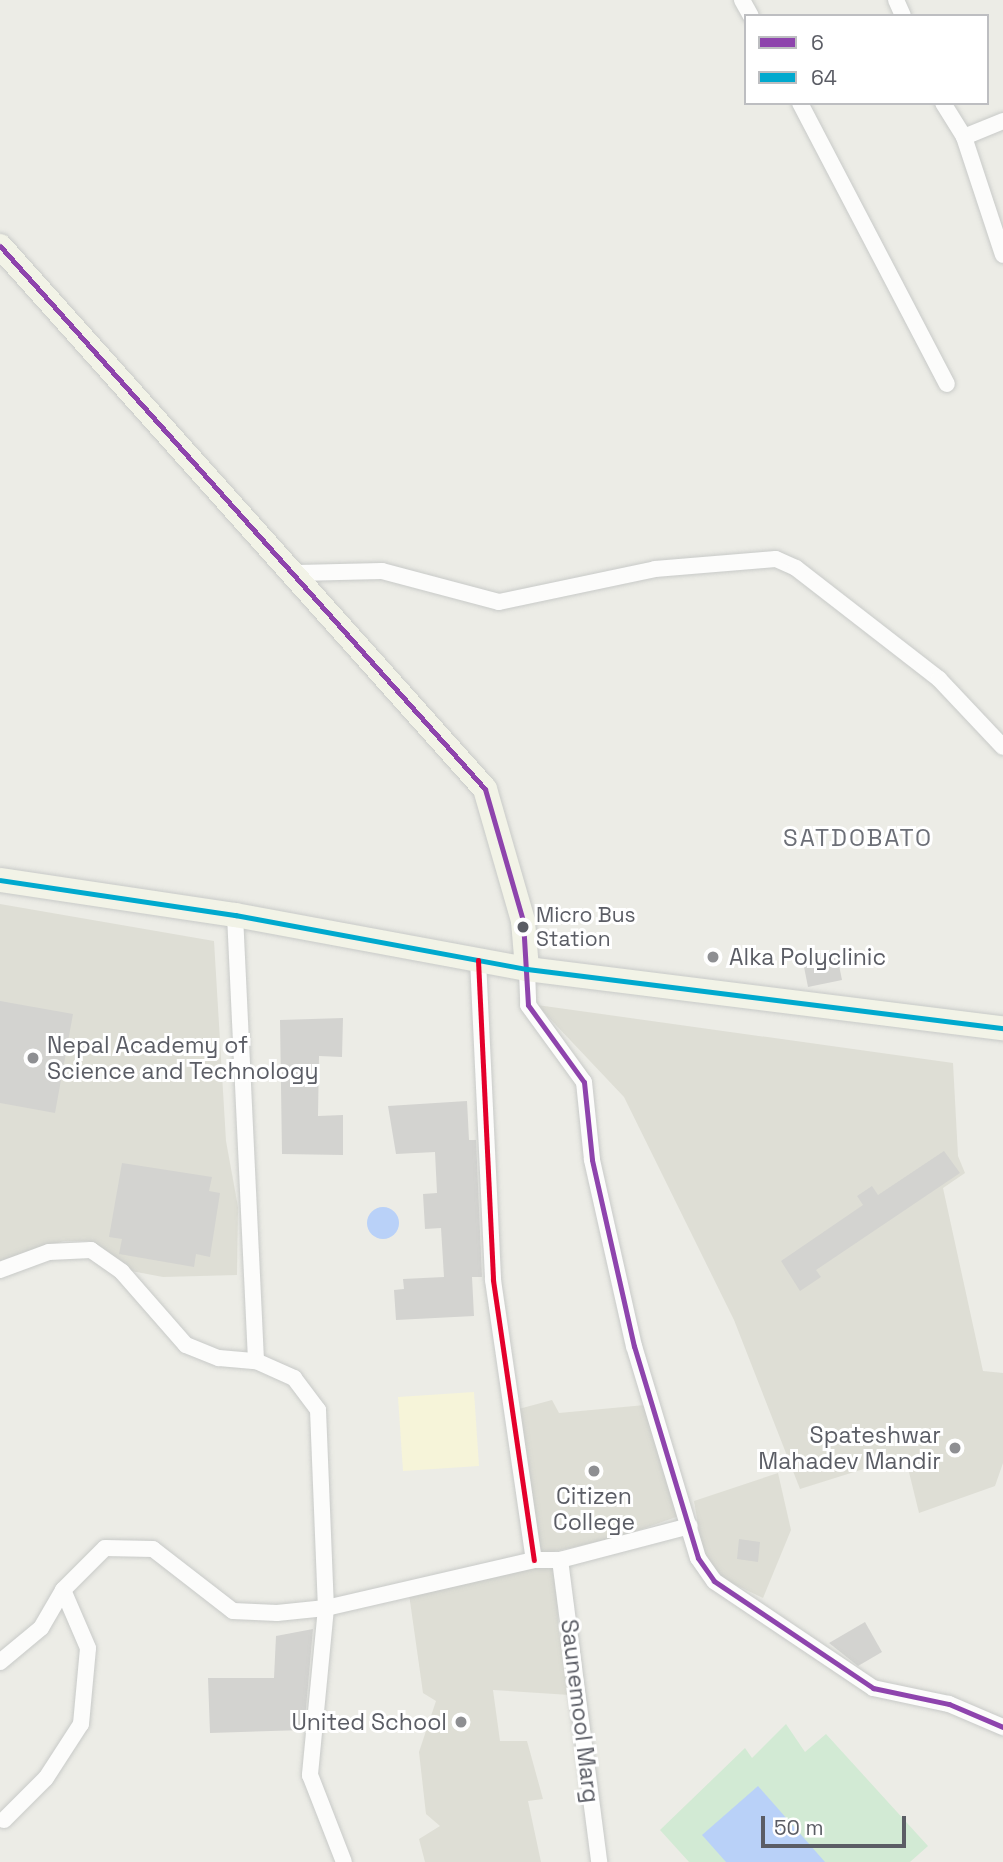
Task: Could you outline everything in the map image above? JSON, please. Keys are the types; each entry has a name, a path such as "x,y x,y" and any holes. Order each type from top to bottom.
{"main road":[{"path":"0,246 297,573 485,789 523,921 527,970"},
{"path":"0,880 234,915 527,970 1003,1028"}],"street":[{"path":"801,105 947,384"},
{"path":"944,105 964,137 1003,255"},
{"path":"964,137 1003,121"},
{"path":"297,573 382,571 499,602 655,569 776,559 796,568 939,679 1003,747"},
{"path":"234,915 256,1361"},
{"path":"478,960 493,1280 534,1560"},
{"path":"527,970 528,1004 584,1082 592,1160 634,1346 698,1558 714,1581 873,1688 959,1707 1003,1727"},
{"path":"0,1270 49,1252 91,1250 122,1272 186,1345 219,1358 256,1361 294,1378 317,1410 326,1608 310,1775 344,1862"},
{"path":"0,1662 41,1628 63,1590 105,1548 153,1549 233,1611 326,1608 534,1560 560,1560 690,1526"},
{"name":"Saunemool Marg","path":"560,1560 599,1862"},
{"path":"4,1820 46,1778 81,1724 88,1648 63,1590"}],"shaded area":[{"path":"0,904 214,941 226,1141 238,1207 237,1275 163,1277 126,1270 89,1241 64,1241 0,1261"},
{"path":"537,1005 953,1063 958,1156 965,1173 943,1188 983,1371 1003,1373 1003,1463 995,1486 919,1513 905,1456 800,1489 734,1320 624,1097"},
{"name":"Citizen College","path":"552,1400 559,1413 645,1405 679,1516 622,1536 539,1555 515,1410"},
{"path":"778,1473 791,1530 763,1598 719,1577 702,1549 694,1501"},
{"name":"United School","path":"518,1567 557,1568 558,1627 570,1695 493,1690 500,1741 527,1741 543,1799 528,1801 541,1862 425,1862 419,1839 440,1826 426,1814 419,1752 436,1701 423,1693 408,1587"}],"green space":[{"path":"786,1724 805,1752 826,1734 928,1846 910,1862 689,1862 660,1830 745,1748 752,1758"}],"sand":[{"path":"474,1392 479,1466 403,1471 398,1397"}],"water":[{"path":"383,1207 394,1212 399,1223 394,1234 383,1239 372,1234 367,1223 372,1212"},
{"path":"758,1786 825,1862 726,1862 702,1835"}],"building":[{"path":"836,950 842,980 808,987 802,957"},
{"name":"Nepal Academy of Science and Technology","path":"0,1001 73,1014 55,1113 0,1103"},
{"path":"343,1018 342,1057 319,1056 318,1116 343,1115 343,1155 282,1154 280,1020"},
{"path":"467,1101 469,1140 476,1140 482,1277 472,1277 474,1316 396,1320 394,1290 404,1289 403,1279 444,1277 441,1228 425,1229 423,1194 437,1193 435,1152 396,1154 388,1106"},
{"path":"944,1151 960,1173 816,1270 821,1277 800,1291 781,1261 863,1205 857,1196 872,1186 878,1195"},
{"path":"122,1163 212,1177 209,1191 220,1193 210,1257 196,1254 194,1267 119,1254 122,1239 109,1237"},
{"path":"739,1539 760,1542 758,1562 737,1559"},
{"path":"865,1622 882,1652 858,1666 829,1643"},
{"path":"313,1629 304,1730 210,1733 208,1678 274,1678 276,1636"}],"transit line":[{"name":"6","path":"0,246 485,789 523,921 528,1005 584,1082 592,1160 634,1346 698,1558 714,1581 873,1688 949,1704 1003,1727"},
{"name":"64","path":"0,880 235,915 527,969 1003,1028"},
{"path":"478,960 493,1280 534,1560"}],"place":[{"name":"Micro Bus Station","path":"523,927"},
{"name":"Alka Polyclinic","path":"713,957"},
{"name":"Nepal Academy of Science and Technology","path":"33,1058"},
{"name":"Spateshwar Mahadev Mandir","path":"955,1448"},
{"name":"Citizen College","path":"594,1471"},
{"name":"United School","path":"461,1722"}],"district":[{"name":"SATDOBATO","path":"858,838"}]}
